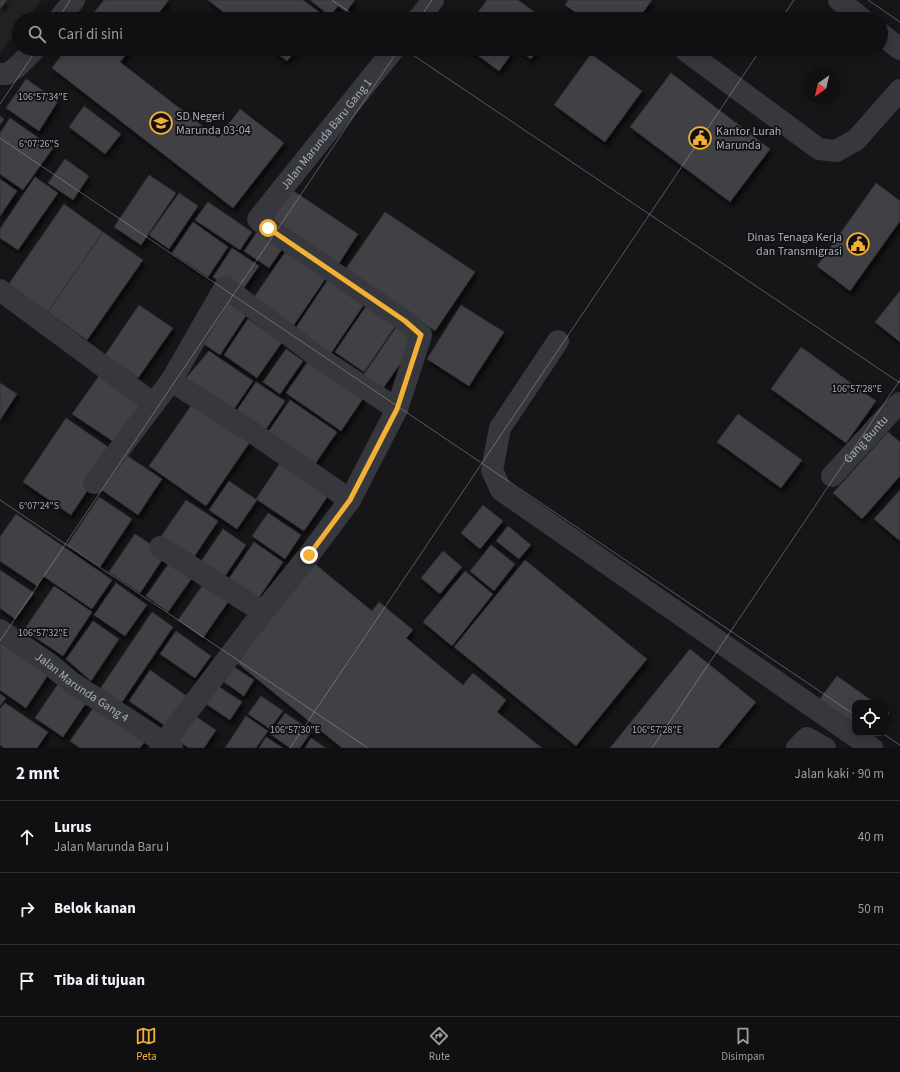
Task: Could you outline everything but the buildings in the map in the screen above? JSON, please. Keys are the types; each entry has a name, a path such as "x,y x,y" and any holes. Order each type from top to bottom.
{"street":[{"path":"65,12 74,0"},
{"path":"424,12 433,0"},
{"path":"839,0 854,12"},
{"path":"888,40 900,49"},
{"path":"0,74 7,74 28,56"},
{"name":"Jalan Marunda Baru Gang 1","path":"388,56 258,219 268,228 405,321 421,335 397,409"},
{"path":"693,56 819,149 836,151 856,140 900,90"},
{"path":"94,483 171,381 225,287 318,357 397,409 350,500 309,555 263,612 166,746"},
{"path":"0,290 154,404"},
{"path":"558,341 500,428 492,470 501,490 872,748"},
{"path":"171,381 255,434 350,500"},
{"name":"Gang Buntu","path":"832,476 887,416 900,404"},
{"path":"160,547 263,612"},
{"name":"Jalan Marunda Gang 4","path":"0,630 47,662 71,682 166,746"},
{"path":"796,748 807,738 825,748"}],"shaded area":[{"path":"0,0 42,0 33,12 12,12 12,38 0,53"}],"place":[{"name":"SD Negeri Marunda 03-04","path":"161,123"},
{"name":"Kantor Lurah Marunda","path":"700,138"},
{"name":"Dinas Tenaga Kerja dan Transmigrasi","path":"858,244"}],"route":[{"path":"268,228 405,321 421,335 397,409 350,500 309,555"}]}
